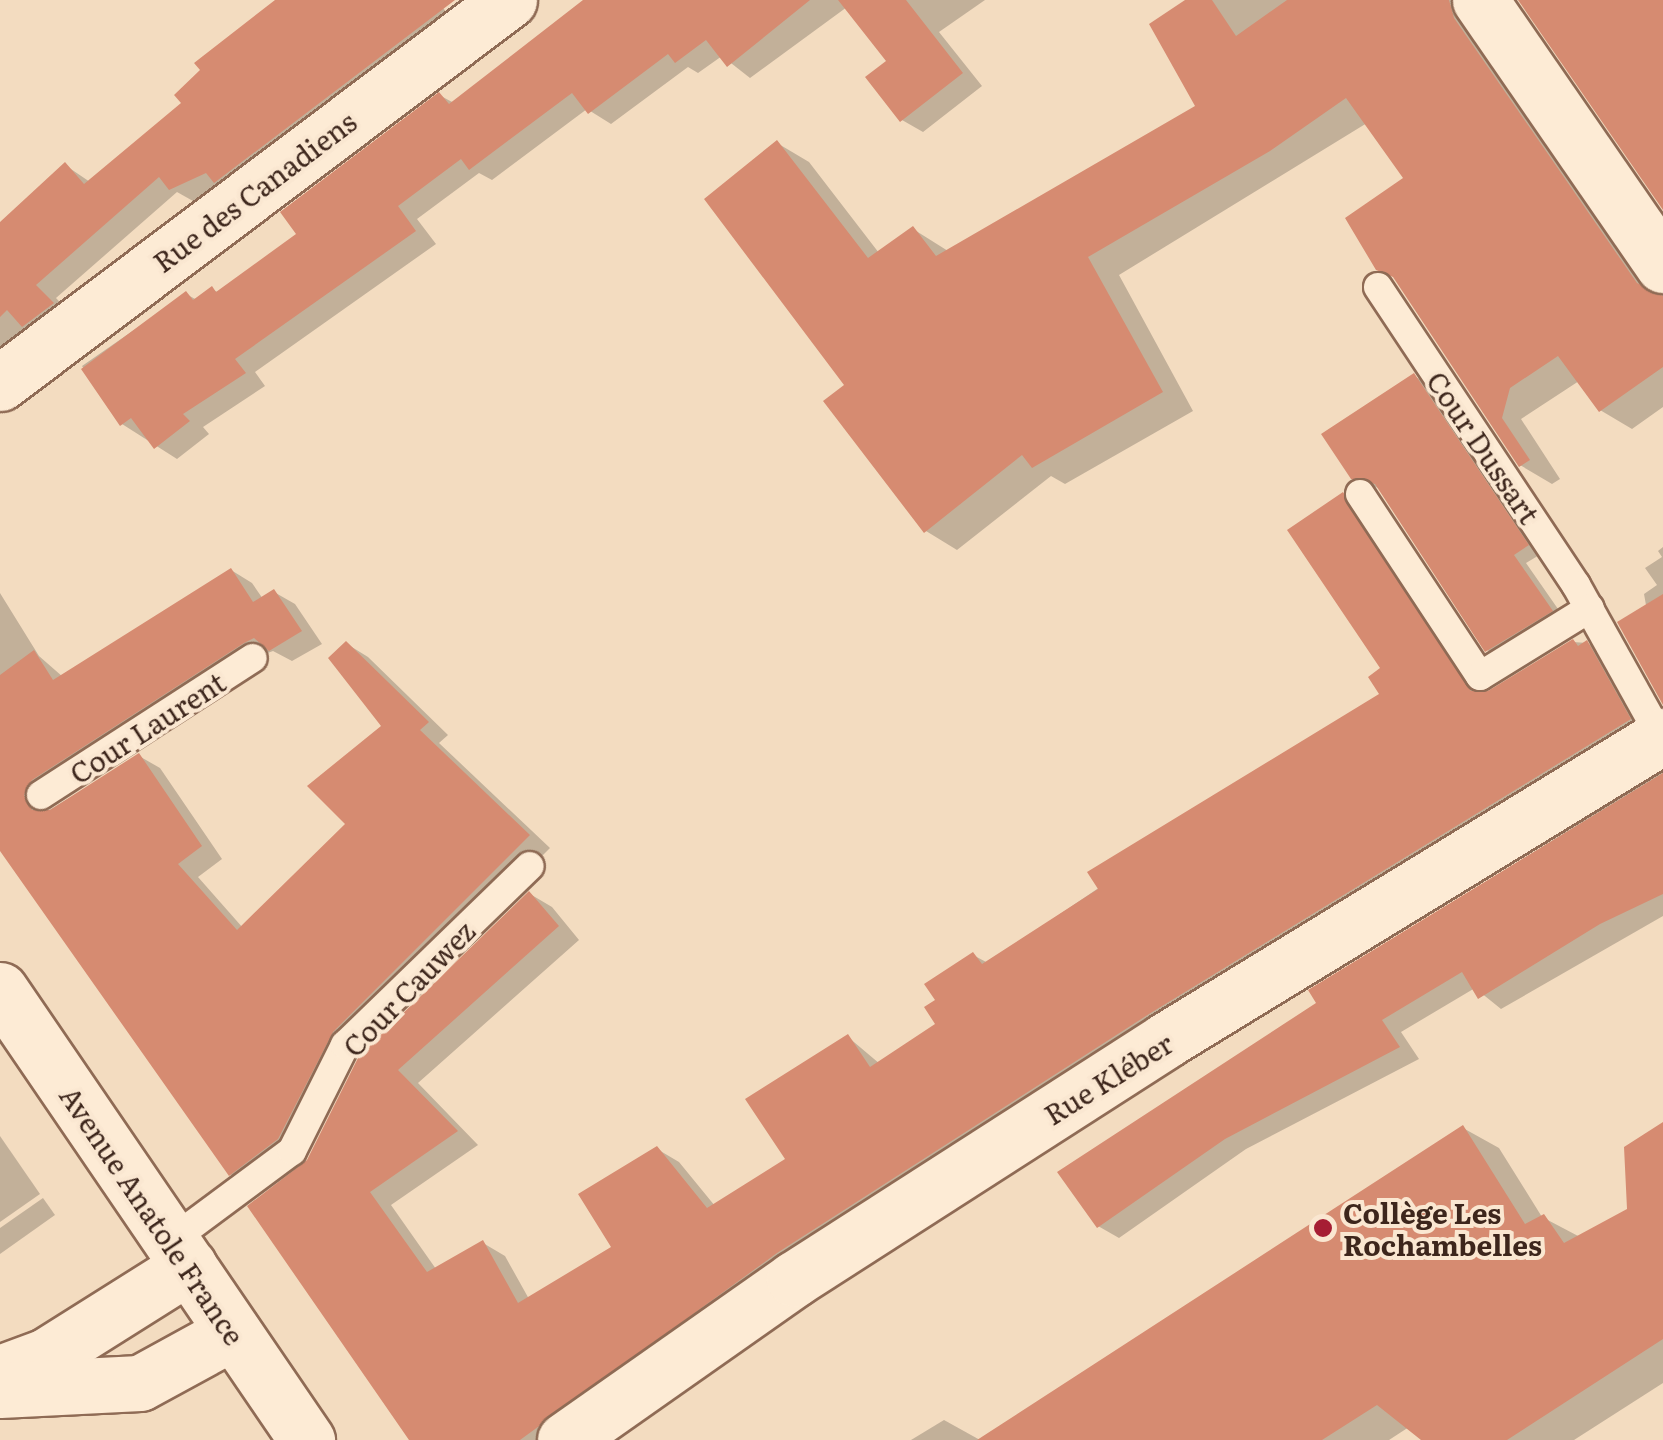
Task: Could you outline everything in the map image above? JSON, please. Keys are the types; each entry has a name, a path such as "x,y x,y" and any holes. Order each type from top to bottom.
{"street":[{"name":"Rue des Canadiens","path":"0,383 508,0"},
{"path":"1480,0 1663,266"},
{"name":"Rue Kléber","path":"565,1440 794,1280 1134,1061 1662,737"},
{"name":"Avenue Anatole France","path":"0,990 306,1440"},
{"path":"0,1373 46,1356 181,1253"},
{"path":"0,1390 140,1383 233,1332"}],"lane":[{"name":"Cour Dussart","path":"1378,287 1590,608 1662,737"},
{"path":"1360,494 1480,676 1590,608"},
{"name":"Cour Laurent","path":"41,796 252,658"},
{"name":"Cour Cauwez","path":"181,1253 292,1150 345,1045 530,866"}],"building":[{"path":"275,0 455,0 214,183 206,173 169,190 159,177 36,285 54,303 22,327 7,310 0,317 0,222 65,162 84,184 181,103 174,95 200,70 194,63"},
{"path":"583,0 810,0 727,67 706,40 675,63 668,54 588,114 572,93 469,170 461,159 398,206 416,231 235,359 246,373 183,414 190,421 154,449 131,418 120,426 81,369 186,291 193,300 212,286 216,292 296,234 280,212 439,92 449,104"},
{"path":"838,0 906,0 963,73 900,122 865,77 886,61"},
{"path":"1185,0 1212,0 1236,36 1287,0 1449,0 1454,18 1637,283 1663,296 1663,367 1599,412 1558,356 1510,388 1502,418 1530,460 1519,467 1393,277 1376,270 1345,218 1403,178 1346,98 1270,151 1088,257 1163,392 1032,468 1022,455 924,533 823,401 844,385 704,199 777,140 868,258 913,226 936,256 1195,106 1149,24"},
{"path":"1518,0 1663,0 1663,210"},
{"path":"1414,373 1529,545 1514,555 1553,611 1485,652 1375,484 1351,479 1321,434"},
{"path":"1343,492 1471,691 1488,691 1573,639 1578,646 1587,640 1631,719 1149,1014 777,1253 520,1440 409,1440 247,1206 307,1160 359,1056 529,891 559,926 398,1070 458,1131 370,1192 427,1272 483,1240 518,1303 611,1247 578,1194 657,1146 707,1208 785,1159 745,1099 848,1034 870,1067 935,1024 924,1007 935,1000 924,984 973,952 982,964 1098,889 1087,872 1379,694 1368,677 1380,668 1287,530"},
{"path":"231,568 253,602 274,589 302,631 269,651 254,638 244,643 32,780 24,795 32,810 50,810 139,753 202,846 178,864 237,930 345,824 307,786 381,726 328,658 346,641 429,722 420,730 530,835 333,1032 278,1139 229,1176 0,851 0,675 34,650 53,680"},
{"path":"1663,594 1663,705 1617,622"},
{"path":"1663,773 1663,894 1600,924 1478,999 1462,972 1382,1020 1400,1047 1225,1139 1097,1228 1057,1172 1316,1003 1308,990"},
{"path":"1663,1122 1663,1339 1507,1440 1421,1440 1377,1405 1322,1440 977,1440 1463,1125 1525,1224 1544,1214 1564,1243 1627,1209 1624,1147"}],"place":[{"name":"Collège Les Rochambelles","path":"1323,1228"}]}
